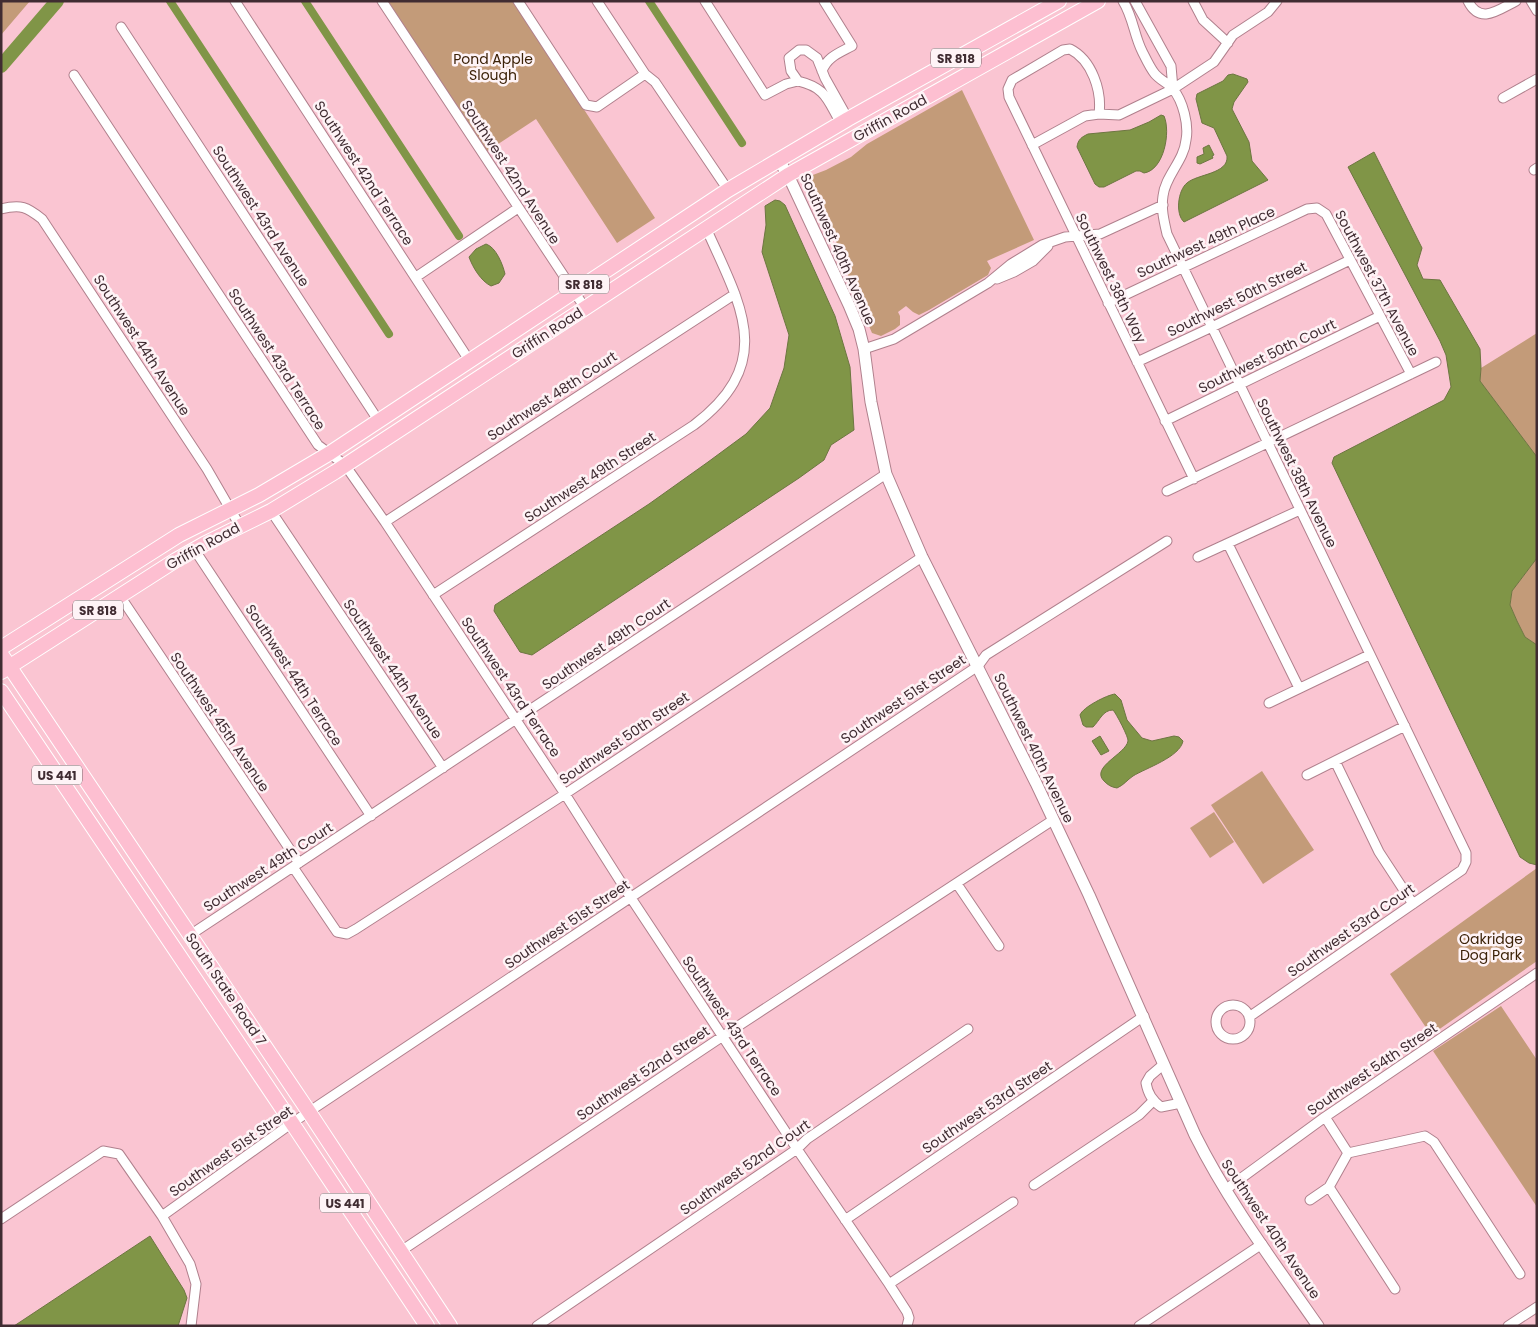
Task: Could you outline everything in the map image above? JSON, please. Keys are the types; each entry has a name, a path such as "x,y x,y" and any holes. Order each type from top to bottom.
{"main road":[{"name":"Griffin Road","path":"1,648 158,548 281,483 330,453 728,190 845,121 1059,1"},
{"name":"Griffin Road","path":"6,670 194,549 271,510 345,465 788,175 1098,1"},
{"name":"South State Road 7","path":"1,654 6,670 205,957 450,1326"},
{"name":"South State Road 7","path":"1,691 427,1326"},
{"path":"157,924 173,934 190,935"},
{"path":"174,948 190,949 205,957"}],"street":[{"name":"Southwest 42nd Terrace","path":"236,1 469,360"},
{"name":"Southwest 42nd Avenue","path":"382,1 585,308"},
{"path":"518,1 586,105 597,107 645,74"},
{"path":"597,1 645,74 655,82 728,190"},
{"path":"705,1 765,95 786,84 798,81 812,84 822,90 845,121"},
{"path":"817,58 830,57 852,46 824,1"},
{"name":"Southwest 38th Avenue","path":"1123,1 1129,11 1141,49 1155,74 1173,89"},
{"name":"Southwest 38th Avenue","path":"1134,1 1171,66 1173,89 1180,103 1186,123 1186,140 1180,160 1163,194 1163,213 1167,234 1466,853 1466,862"},
{"path":"1193,1 1203,20 1228,43"},
{"path":"1032,145 1085,116 1099,114 1119,115 1173,89 1214,62 1237,31 1268,12 1277,1"},
{"path":"1468,1 1479,14 1487,15 1516,1"},
{"path":"1531,1 1537,11"},
{"name":"Southwest 43rd Avenue","path":"121,27 378,420"},
{"path":"786,84 790,68 789,58 799,50 803,49 809,52 817,58 845,121"},
{"name":"Southwest 38th Way","path":"1099,114 1100,104 1094,78 1082,57 1070,49 1063,50 1012,80 1008,89 1009,97 1075,236 1194,479"},
{"path":"822,71 830,57"},
{"path":"790,68 798,81"},
{"name":"Southwest 43rd Terrace","path":"74,75 318,445 345,465 385,522 565,794 630,898 889,1284 909,1318 906,1326"},
{"path":"1503,98 1537,79"},
{"name":"Southwest 40th Avenue","path":"778,160 788,175 859,329 864,349 871,402 886,474 922,557 978,666 1089,895 1195,1135 1224,1190 1318,1326"},
{"name":"Southwest 44th Avenue","path":"1,209 16,205 33,212 42,220 206,469 240,526"},
{"path":"864,349 894,339 988,283 1011,264 1042,245 1062,238 1100,234 1163,205"},
{"path":"416,276 518,208"},
{"name":"Southwest 49th Place","path":"1108,303 1306,209 1317,208"},
{"name":"Southwest 37th Avenue","path":"1317,208 1326,214 1411,374"},
{"path":"706,228 735,294"},
{"name":"Southwest 50th Street","path":"1136,362 1350,260"},
{"name":"Southwest 49th Street","path":"433,595 710,413 722,400 742,363 744,322 735,294"},
{"name":"Southwest 48th Court","path":"385,522 735,294"},
{"name":"Southwest 50th Court","path":"1165,421 1380,316"},
{"path":"1168,491 1436,362"},
{"name":"Southwest 49th Court","path":"190,935 886,474"},
{"name":"Southwest 44th Avenue","path":"271,510 443,768"},
{"path":"1198,557 1300,510"},
{"name":"Southwest 51st Street","path":"162,1216 292,1123 978,666 986,655 1167,541"},
{"path":"1228,544 1299,688"},
{"name":"Southwest 44th Terrace","path":"194,549 371,816"},
{"name":"Southwest 50th Street","path":"337,932 347,934 356,929 565,794 922,557"},
{"name":"Southwest 45th Avenue","path":"120,596 296,865 337,932"},
{"path":"1270,703 1370,655"},
{"path":"1307,775 1405,726"},
{"path":"1335,761 1379,852 1412,904"},
{"name":"Southwest 52nd Street","path":"401,1251 723,1036 1053,820"},
{"name":"Southwest 53rd Court","path":"1249,1017 1462,870 1466,862"},
{"path":"956,884 999,946"},
{"name":"Southwest 54th Street","path":"1224,1190 1325,1117 1537,972"},
{"name":"Southwest 53rd Street","path":"845,1220 1144,1016"},
{"name":"Southwest 52nd Court","path":"537,1326 797,1149 808,1139 968,1029"},
{"path":"1164,1064 1150,1076 1146,1083 1147,1092 1153,1102 1161,1107 1181,1103"},
{"path":"1034,1185 1138,1116 1153,1102"},
{"path":"1325,1117 1348,1153"},
{"path":"1310,1200 1329,1187 1348,1153 1425,1136 1434,1142 1520,1274"},
{"path":"1,1219 102,1152 119,1154 162,1216 190,1264 196,1284 191,1326"},
{"path":"1329,1187 1395,1289"},
{"path":"889,1284 1013,1202"},
{"path":"1138,1326 1262,1244"},
{"path":"1508,1326 1537,1307"}],"green space":[{"path":"1,1 30,1 1,35"},
{"name":"Pond Apple Slough","path":"388,1 513,1 655,218 617,243 536,119 486,152"},
{"path":"962,90 1034,240 987,261 991,268 988,275 929,310 919,315 906,306 898,312 900,325 895,329 881,336 872,333 812,184 806,181 805,178 851,157 867,144"},
{"path":"1537,333 1537,457 1480,381 1481,368"},
{"path":"1537,558 1537,645 1525,637 1510,605 1512,591"},
{"path":"1262,771 1314,850 1263,884 1211,805"},
{"path":"1214,812 1234,842 1210,858 1190,828"},
{"name":"Oakridge Dog Park","path":"1537,868 1537,961 1431,1035 1390,974"},
{"path":"1501,1006 1537,1060 1537,1207 1433,1051"}],"shaded area":[{"path":"1233,74 1247,79 1248,82 1234,102 1232,109 1249,142 1252,161 1268,180 1184,222 1179,214 1179,202 1184,186 1192,180 1223,167 1227,156 1214,128 1202,123 1196,99 1197,94 1223,81 1228,75"},
{"path":"1161,115 1164,116 1167,131 1164,149 1157,165 1144,173 1136,171 1104,187 1099,187 1095,184 1077,147 1078,142 1088,134 1130,130"},
{"path":"1209,145 1214,155 1212,156 1213,158 1200,164 1197,163 1197,157 1204,154 1203,148"},
{"path":"1374,152 1422,248 1417,265 1423,279 1440,280 1480,349 1480,381 1537,457 1537,558 1512,591 1510,605 1525,637 1537,645 1537,865 1529,863 1520,857 1332,463 1334,457 1444,400 1451,387 1446,355 1440,341 1348,167"},
{"path":"775,200 785,205 835,316 850,367 854,430 831,445 824,460 799,478 532,655 520,652 494,611 495,605 649,504 708,462 746,434 770,408 784,368 789,335 762,252 766,225 765,206"},
{"path":"486,244 496,252 505,274 499,283 491,286 478,274 469,257 476,249"},
{"path":"1115,694 1121,700 1127,720 1142,738 1152,741 1174,736 1179,737 1183,741 1181,747 1176,752 1162,762 1133,776 1117,788 1107,784 1101,776 1105,766 1126,746 1128,741 1117,716 1113,710 1110,710 1093,727 1086,727 1083,725 1080,715 1086,708 1096,702"},
{"path":"1100,736 1109,751 1101,755 1092,741"},
{"path":"150,1236 184,1290 187,1298 178,1326 14,1326"}],"waterway":[{"path":"1,66 57,1"},
{"path":"170,1 389,334"},
{"path":"305,1 459,236"},
{"path":"649,1 742,143"}]}
